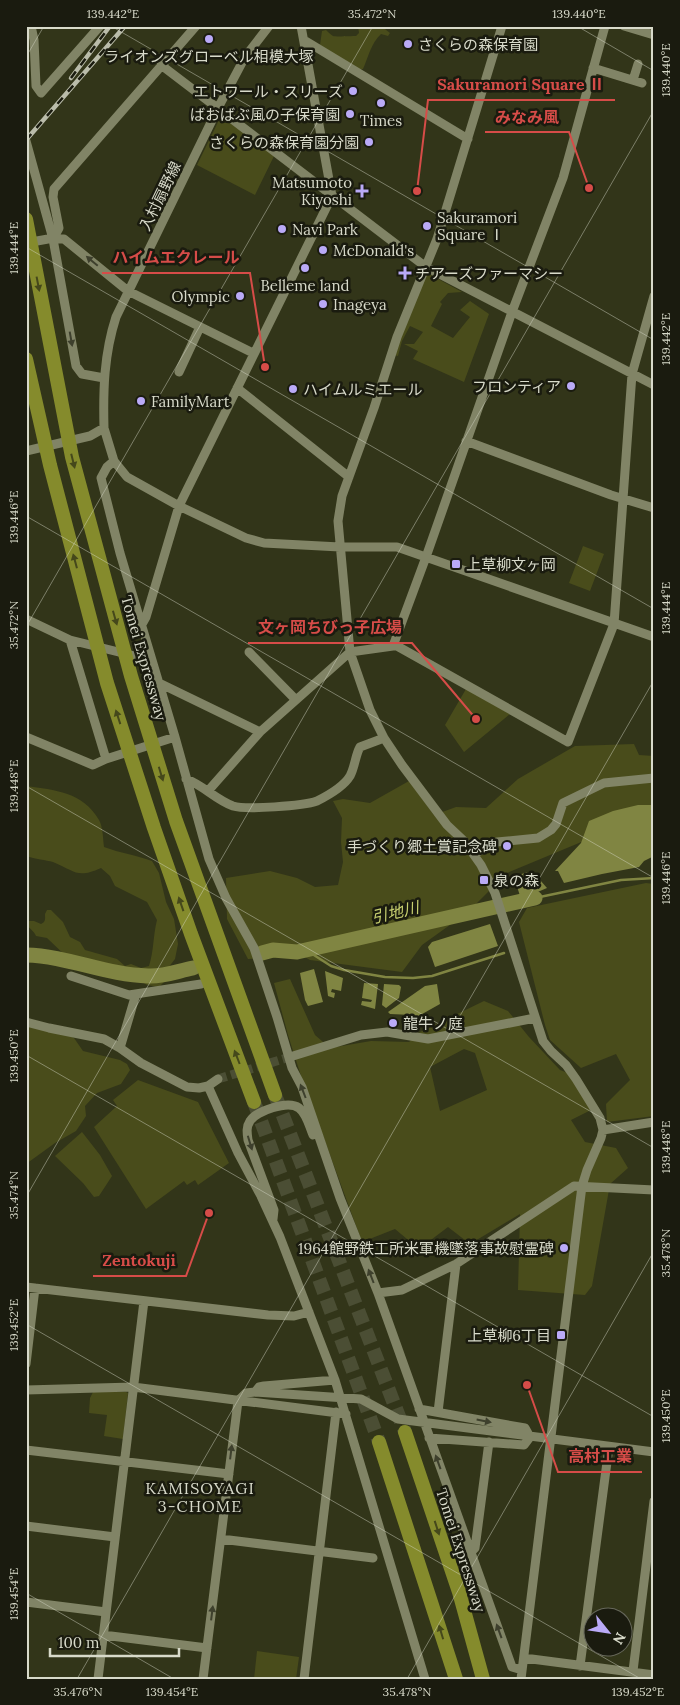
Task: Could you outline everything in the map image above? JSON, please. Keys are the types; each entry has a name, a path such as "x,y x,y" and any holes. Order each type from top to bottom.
{"highway":[{"name":"Tomei Expressway","path":"26,219 72,457 131,676 176,820 275,1095"},
{"path":"26,359 50,465 108,683 154,828 185,917 254,1102"},
{"name":"Tomei Expressway","path":"406,1432 459,1592 483,1679"},
{"path":"379,1442 456,1679"}],"street":[{"path":"31,26 34,40 36,86 41,93 100,26"},
{"path":"51,239 59,228 53,197 54,189 196,26"},
{"name":"入村扇野線","path":"114,461 104,428 104,378 111,333 128,290 218,108 248,53 269,26"},
{"path":"141,626 146,617 179,506 332,196 301,26"},
{"path":"502,26 437,239 397,337 349,477 338,521 340,547 350,652 370,710 384,738 402,765 447,825 464,841 474,854 488,878 497,899 543,1041 576,1078 600,1118 603,1130 582,1186 522,1674 512,1667 378,1293 332,1175 302,1087 292,1068 254,948 226,898 209,859 149,659 101,478 107,467 114,461 134,483 246,538 264,543 340,547 397,547 654,637"},
{"path":"393,646 512,312 563,178 605,26"},
{"path":"624,26 654,35"},
{"path":"304,40 468,139"},
{"path":"593,68 638,82 638,64"},
{"path":"161,65 426,267 654,385"},
{"path":"26,142 51,239 76,366 82,374 104,378"},
{"path":"26,243 51,239 69,241 128,290 254,353"},
{"path":"208,791 260,732 350,652 393,646 397,646 568,742 614,624 632,374 654,296"},
{"path":"179,372 200,327"},
{"path":"237,388 349,477"},
{"path":"26,451 90,436 104,428"},
{"path":"466,441 624,500 654,508"},
{"path":"26,619 72,640 149,659"},
{"path":"72,640 108,758"},
{"path":"249,652 296,700"},
{"path":"157,682 260,732"},
{"path":"26,737 93,766 108,758 173,738"},
{"path":"186,779 234,806 247,808 303,804 328,795 350,776 360,747 384,738"},
{"path":"474,854 488,844 538,838 551,830 556,824 563,803 604,783 654,778"},
{"path":"71,976 129,995 201,984"},
{"path":"120,1048 136,994"},
{"path":"293,1056 361,1035 387,1032 428,1039 535,1018"},
{"path":"26,1022 104,1039 141,1063 187,1087 199,1088 208,1086 218,1079"},
{"path":"208,1086 238,1153 273,1222 335,1380 341,1413 425,1679"},
{"path":"273,1222 274,1210 248,1140 247,1131 253,1117 281,1104 292,1104 299,1108 305,1116 325,1168 332,1175"},
{"path":"603,1130 654,1122"},
{"path":"378,1293 402,1290 456,1264 574,1186 654,1190"},
{"path":"438,1412 456,1264"},
{"path":"26,1364 31,1287 268,1315 294,1316 309,1312"},
{"path":"98,1679 144,1301"},
{"path":"255,1392 259,1387 264,1386 335,1380"},
{"path":"26,1390 133,1387 341,1413"},
{"path":"203,1679 238,1401 246,1393 361,1399 398,1419 654,1452"},
{"path":"419,1409 525,1428 530,1437"},
{"path":"304,1679 319,1551 341,1413"},
{"path":"429,1438 524,1445 530,1437"},
{"path":"471,1552 475,1548 489,1442"},
{"path":"580,1666 609,1447"},
{"path":"26,1450 228,1474"},
{"path":"632,1676 654,1501"},
{"path":"26,1526 115,1537"},
{"path":"220,1539 373,1558"},
{"path":"26,1602 106,1612"},
{"path":"103,1635 207,1648"},
{"path":"524,1658 632,1676 654,1675"}],"shaded area":[{"path":"358,26 381,26 390,33 388,36 381,34 372,46 363,69 357,70 320,45 322,31 326,30 335,36 356,36 359,33"},
{"path":"223,117 274,156 255,195 197,165 220,118"},
{"path":"427,273 462,292 448,293 440,302 442,304 431,326 453,338 470,317 460,310 470,301 489,314 464,382 413,359 418,351 404,344 414,344 423,332 410,326 402,341 398,356 394,355"},
{"path":"583,546 604,554 590,591 569,583"},
{"path":"466,689 510,714 464,752 445,725"},
{"path":"634,744 639,755 654,756 654,827 591,838 507,873 468,912 422,945 402,972 310,960 303,956 248,959 227,919 226,878 270,871 297,878 315,887 338,885 343,862 341,842 342,818 333,801 343,799 370,803 409,781 434,815 456,807 486,808 518,779 575,746"},
{"path":"26,786 58,791 77,798 85,803 99,820 104,847 152,861 159,873 166,902 174,919 178,944 175,959 168,968 167,979 159,987 147,985 125,972 100,967 90,962 69,959 47,938 36,936 27,925 29,921 43,923 47,910 51,910 63,922 70,937 80,942 85,950 117,959 125,966 131,964 141,968 149,966 157,920 147,902 115,886 110,876 101,868 81,873 53,862 26,856"},
{"path":"638,805 654,805 654,856 644,861 639,867 564,883 558,871 555,871 581,843 589,821 613,811"},
{"path":"527,872 532,882 540,880 547,888 521,899 514,877"},
{"path":"646,883 654,884 654,1116 607,1122 606,1104 630,1080 616,1054 581,1068 550,1040 519,922 527,908"},
{"path":"490,924 498,946 435,967 428,947 432,942"},
{"path":"314,969 323,1002 308,1006 305,1000 300,973"},
{"path":"325,971 343,978 341,991 332,989 331,992 335,993 334,998 328,996"},
{"path":"290,979 315,1035 330,1048 371,1041 409,1042 420,1032 484,1001 508,1011 560,1070 568,1073 591,1110 571,1120 585,1142 616,1148 628,1168 610,1184 592,1286 585,1295 518,1290 520,1214 470,1244 448,1227 419,1249 395,1229 362,1242 301,1076 274,983","holes":["464,1049 475,1053 487,1090 440,1111 430,1067"]},
{"path":"364,983 378,984 375,1009 361,1005 362,1001 371,1002 372,1000 362,998"},
{"path":"384,984 399,985 401,987 399,998 386,1008 382,1005"},
{"path":"437,984 440,1004 415,1018 413,1015 390,1014 388,1012 425,986"},
{"path":"26,1021 69,1035 74,1038 83,1051 120,1060 127,1064 130,1070 121,1084 97,1093 85,1106 86,1116 76,1131 55,1143 26,1164"},
{"path":"138,1080 198,1102 229,1163 198,1185 195,1180 187,1185 184,1181 146,1209 94,1127 117,1106 113,1100"},
{"path":"82,1132 100,1155 112,1176 99,1196 94,1197 83,1183 55,1156"},
{"path":"93,1392 128,1393 123,1439 104,1436 107,1415 89,1413 90,1398"},
{"path":"257,1651 299,1657 296,1679 254,1679"}],"waterway":[{"path":"534,892 535,898 621,880 654,878"},
{"name":"引地川","path":"262,953 273,950 297,952 535,898"},
{"path":"306,950 331,966 344,970 385,977 413,978 432,976 504,953"},
{"name":"引地川","path":"26,955 42,956 132,975 159,976 193,968"}],"tunnel":[{"path":"218,1079 293,1056"},
{"path":"275,1095 405,1432"},
{"path":"254,1102 379,1442"}],"railway":[{"path":"71,78 110,26"},
{"path":"26,140 125,26"}],"place":[{"name":"ライオンズグローベル相模大塚","path":"209,39"},
{"name":"さくらの森保育園","path":"408,44"},
{"name":"エトワール・スリーズ","path":"353,91"},
{"name":"Times","path":"381,103"},
{"name":"ばおばぶ風の子保育園","path":"350,114"},
{"name":"さくらの森保育園分園","path":"369,142"},
{"name":"みなみ風","path":"589,188"},
{"name":"Matsumoto Kiyoshi","path":"362,191"},
{"name":"Sakuramori Square Ⅱ","path":"417,191"},
{"name":"Sakuramori Square Ⅰ","path":"427,226"},
{"name":"Navi Park","path":"282,229"},
{"name":"McDonald's","path":"323,250"},
{"name":"Belleme land","path":"305,268"},
{"name":"チアーズファーマシー","path":"405,273"},
{"name":"Olympic","path":"240,296"},
{"name":"Inageya","path":"323,304"},
{"name":"ハイムエクレール","path":"265,367"},
{"name":"フロンティア","path":"571,386"},
{"name":"ハイムルミエール","path":"293,389"},
{"name":"FamilyMart","path":"141,401"},
{"name":"上草柳文ヶ岡","path":"456,564"},
{"name":"文ヶ岡ちびっ子広場","path":"476,719"},
{"name":"手づくり郷土賞記念碑","path":"507,846"},
{"name":"泉の森","path":"484,880"},
{"name":"龍牛ノ庭","path":"393,1023"},
{"name":"Zentokuji","path":"209,1213"},
{"name":"1964館野鉄工所米軍機墜落事故慰霊碑","path":"564,1248"},
{"name":"上草柳6丁目","path":"561,1335"},
{"name":"高村工業","path":"527,1385"}],"district":[{"name":"KAMISOYAGI 3-CHOME","path":"200,1497"}]}
